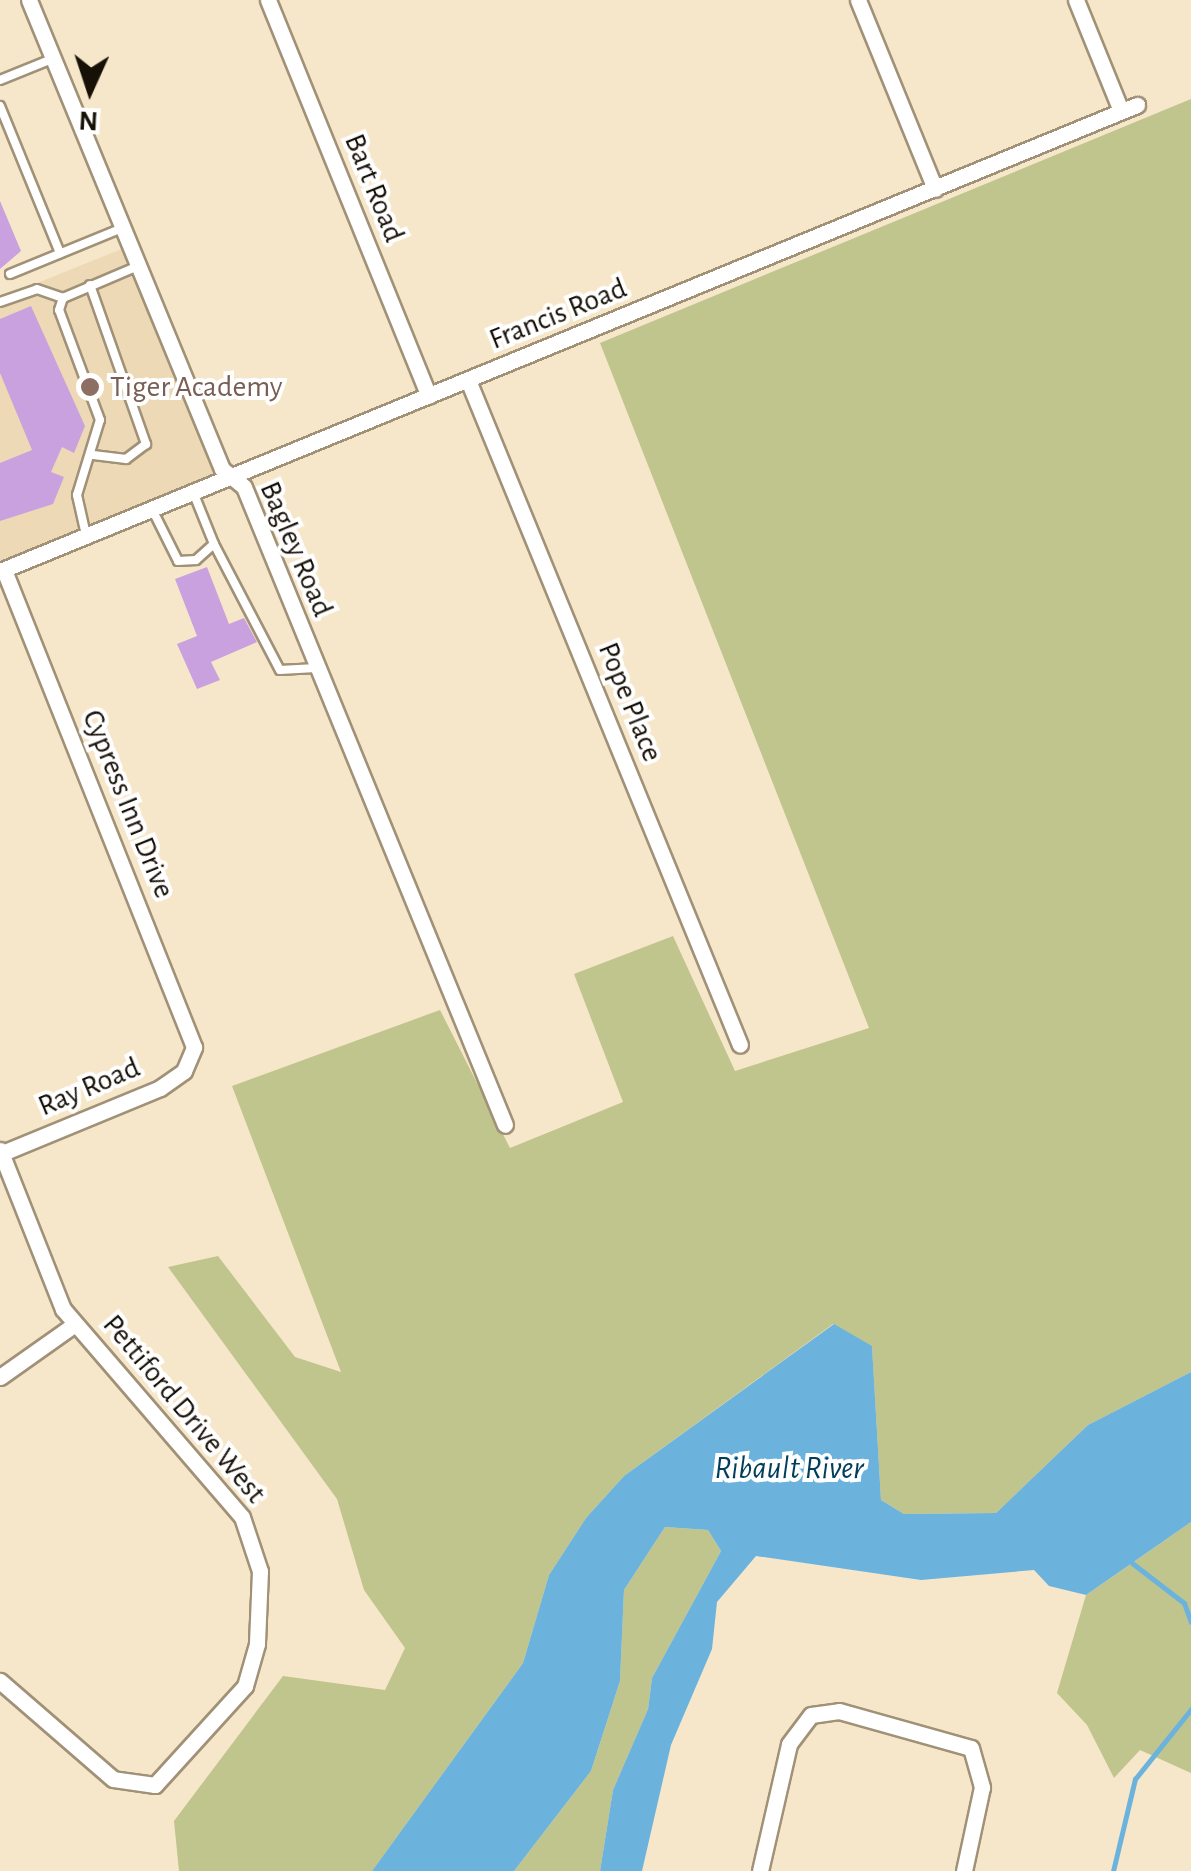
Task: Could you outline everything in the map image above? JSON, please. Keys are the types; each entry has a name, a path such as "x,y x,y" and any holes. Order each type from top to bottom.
{"street":[{"name":"Bagley Road","path":"29,0 222,469 244,488 505,1125"},
{"name":"Bart Road","path":"268,0 429,396"},
{"path":"858,0 935,188"},
{"name":"Francis Road","path":"2,570 1129,108 1076,0"},
{"name":"Pope Place","path":"468,380 740,1045"},
{"name":"Cypress Inn Drive","path":"2,570 192,1032 192,1060"},
{"name":"Ray Road","path":"0,1152 160,1088 192,1060"},
{"name":"Pettiford Drive West","path":"0,1152 75,1324 253,1534 258,1644 227,1710 168,1778 141,1788 113,1779 0,1681"},
{"path":"0,1378 75,1324"},
{"path":"760,1871 788,1744 811,1715 839,1711 957,1738 980,1762 982,1788 964,1871"}],"lane":[{"path":"0,80 52,59"},
{"path":"0,106 60,253"},
{"path":"10,274 122,228"},
{"path":"0,302 37,289 63,298 138,266"},
{"path":"90,286 146,444 126,458 91,454"},
{"path":"63,298 63,334 100,420 77,496 86,536"},
{"path":"193,492 214,544 280,670 316,668"},
{"path":"152,509 178,560 203,558 214,544"}],"shaded area":[{"name":"Tiger Academy","path":"124,248 216,476 0,564 0,298"}],"green space":[{"path":"1191,99 1191,1372 1088,1425 996,1513 904,1514 881,1500 872,1347 833,1324 624,1476 586,1518 549,1575 523,1663 372,1871 179,1871 174,1821 283,1676 385,1690 405,1648 364,1590 337,1499 168,1267 218,1256 295,1357 341,1372 232,1086 440,1010 510,1148 623,1102 574,974 673,936 735,1071 869,1028 600,343"},
{"path":"1191,1522 1191,1773 1140,1750 1114,1778 1087,1725 1057,1693 1086,1595"},
{"path":"665,1527 708,1530 721,1551 652,1678 648,1709 613,1790 600,1871 514,1871 591,1771 620,1681 624,1590"}],"water":[{"name":"Ribault River","path":"834,1324 872,1346 881,1500 904,1514 996,1513 1088,1425 1191,1372 1191,1522 1086,1595 1049,1586 1034,1570 921,1580 756,1556 717,1602 712,1649 671,1745 642,1871 600,1871 613,1790 648,1709 652,1678 721,1551 708,1530 665,1527 624,1590 620,1681 591,1771 514,1871 372,1871 523,1663 549,1575 586,1518 624,1476"}],"building":[{"path":"0,201 21,251 0,269"},
{"path":"31,306 85,426 74,453 62,447 51,472 64,477 53,504 0,521 0,463 32,450 0,373 0,319"},
{"path":"207,567 229,624 244,618 257,642 211,662 220,680 197,689 177,644 197,636 175,579"}],"waterway":[{"path":"1132,1563 1184,1603 1191,1622"},
{"path":"1113,1871 1135,1779 1191,1709"}],"place":[{"name":"Tiger Academy","path":"90,387"}]}
